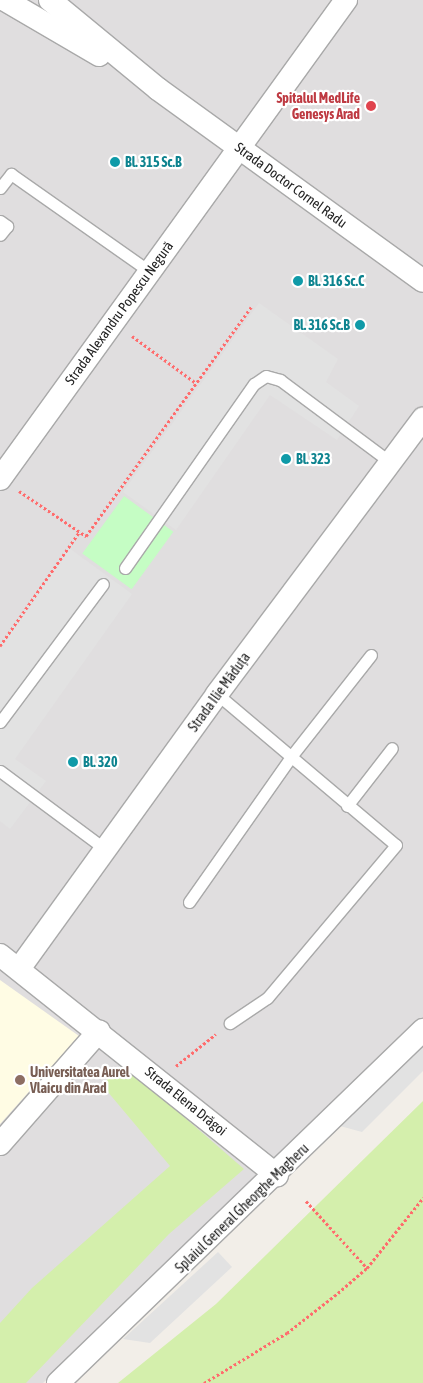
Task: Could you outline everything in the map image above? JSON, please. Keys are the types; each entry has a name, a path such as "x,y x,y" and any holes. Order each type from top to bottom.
{"street":[{"name":"Strada Doctor Cornel Radu","path":"5,0 158,89"},
{"name":"Strada Doctor Cornel Radu","path":"50,0 158,89 423,281"},
{"name":"Strada Alexandru Popescu Negură","path":"0,478 149,271 241,149 346,0"},
{"name":"Strada Ilie Măduța","path":"19,970 217,694 423,419"},
{"name":"Strada Elena Drăgoi","path":"0,955 160,1079 277,1174"},
{"name":"Splaiul General Gheorghe Magheru","path":"58,1383 277,1174 423,1030"},
{"path":"0,1144 99,1031"}],"lane":[{"path":"0,188 11,174 149,271"},
{"path":"0,221 7,226 0,235"},
{"path":"125,568 254,384 266,376 280,380 390,462"},
{"path":"0,722 103,584"},
{"path":"189,902 293,754 372,655"},
{"path":"217,694 293,754 347,806 396,845 267,998 230,1023"},
{"path":"347,806 392,748"},
{"path":"0,771 106,849"}],"path":[{"path":"0,478 86,536 252,306"},
{"path":"113,321 196,383"},
{"path":"0,646 80,532"},
{"path":"160,1079 230,1023"},
{"path":"204,1383 287,1333 367,1268 423,1198"},
{"path":"306,1202 367,1268"}],"shaded area":[{"path":"0,0 423,0 423,1018 187,1251 43,1383 0,1383"},
{"path":"259,303 338,359 326,382 359,406 337,440 270,395 176,530 123,492"},
{"path":"69,548 132,594 15,759 46,781 10,829 0,821 0,646"},
{"name":"Universitatea Aurel Vlaicu din Arad","path":"0,980 79,1036 0,1124"},
{"path":"423,1041 423,1071 362,1132 340,1126"},
{"path":"218,1252 232,1267 150,1343 123,1339"}],"green space":[{"path":"124,496 173,532 132,589 82,553"},
{"path":"123,1064 244,1169 169,1234 26,1383 0,1383 0,1323 32,1288 170,1166 102,1085"},
{"path":"423,1101 423,1383 118,1383 216,1304"}],"place":[{"name":"Spitalul MedLife Genesys Arad","path":"371,106"},
{"name":"Bl. 315 Sc.B","path":"115,162"},
{"name":"Bl. 316 Sc.C","path":"298,281"},
{"name":"Bl. 316 Sc.B","path":"360,325"},
{"name":"Bl. 323","path":"286,459"},
{"name":"Bl. 320","path":"73,762"},
{"name":"Universitatea Aurel Vlaicu din Arad","path":"20,1080"}]}
